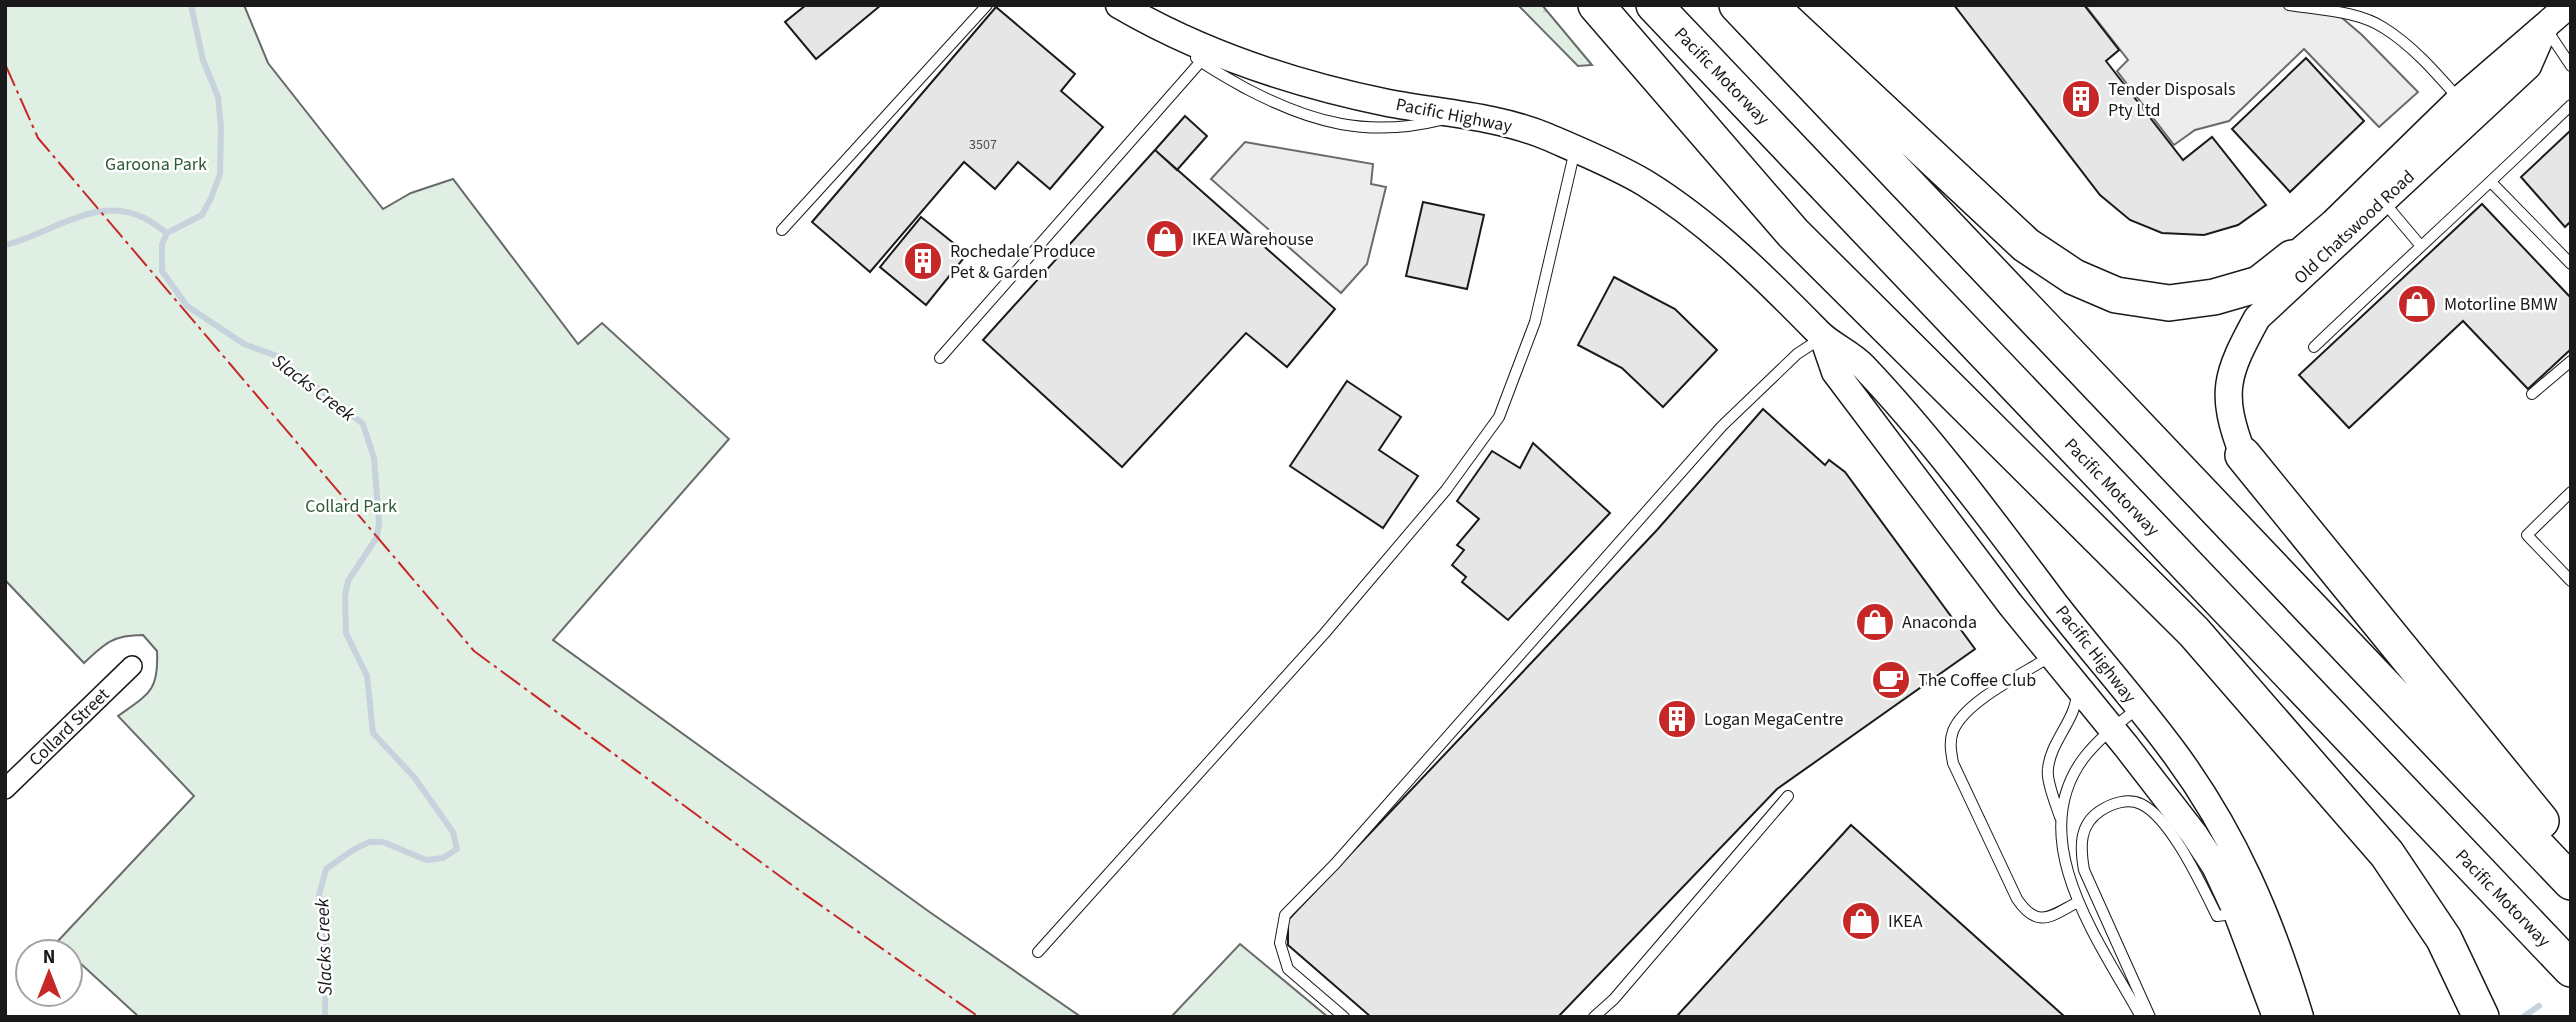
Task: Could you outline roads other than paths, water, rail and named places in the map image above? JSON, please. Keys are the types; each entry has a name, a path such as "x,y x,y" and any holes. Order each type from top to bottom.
{"highway":[{"path":"1596,5 1793,233 2194,632 2387,854 2444,939 2481,1017"},
{"name":"Pacific Motorway","path":"1654,5 2571,969"},
{"path":"1737,5 2571,882"},
{"path":"1769,5 2026,245 2074,277 2116,295 2169,303 2214,297 2259,284 2292,258"},
{"path":"2243,455 2571,857"}],"street":[{"name":"Pacific Highway","path":"1119,5 1206,56 1324,88 1458,116 1504,122 1544,135 1642,181 1690,213 1788,301 1823,337 1859,362 1939,450 2174,752 2234,848 2265,911 2300,1017"},
{"name":"Old Chatswood Road","path":"2292,258 2333,223 2459,100 2569,5"},
{"name":"Old Chatswood Road","path":"2243,455 2230,421 2228,389 2234,360 2257,318 2528,66 2545,27"},
{"name":"Pacific Highway","path":"1823,337 1835,372 2010,604 2194,834 2215,866 2238,914 2276,1017"},
{"name":"Collard Street","path":"5,789 132,666"}],"lane":[{"path":"782,230 987,5"},
{"path":"2290,5 2346,13 2383,27 2412,51 2459,100"},
{"path":"2545,27 2571,66"},
{"path":"940,358 1206,56"},
{"path":"2314,348 2571,105"},
{"path":"1038,951 1324,634 1446,490 1499,417 1535,322 1575,149"},
{"path":"2491,182 2571,264"},
{"path":"2382,201 2420,245"},
{"path":"1344,1017 1289,969 1280,943 1285,915 1344,853 1722,426 1797,354 1823,337"},
{"path":"2532,394 2571,361"},
{"path":"2571,492 2527,535 2571,581"},
{"path":"2051,656 1966,710 1952,733 1950,747 1953,763 2017,899 2026,912 2036,918 2048,918 2078,902"},
{"path":"2077,688 2074,709 2054,748 2047,770 2061,821 2064,859 2078,902 2141,1017"},
{"path":"2061,821 2065,798 2080,762 2138,707"},
{"path":"1594,1017 1614,999 1788,796"},
{"path":"2150,1017 2084,870 2080,851 2081,836 2094,815 2110,804 2119,802 2139,803 2157,814 2190,864 2217,916 2238,914"}],"waterway":[{"name":"Slacks Creek","path":"191,5 203,60 218,97 221,127 220,174 202,215 167,233 162,244 162,271 187,306 244,344 277,356 363,424 374,458 379,522 377,537 348,581 345,596 346,633 367,676 373,733 414,777 453,832 457,849 443,858 426,860 383,842 369,842 326,869 319,895 320,910 326,926 325,1017"},
{"path":"5,245 74,218 108,211 126,212 144,218 167,233"},
{"path":"2523,1017 2539,1006"}],"place":[{"name":"Tender Disposals Pty Ltd","path":"2081,99"},
{"name":"IKEA Warehouse","path":"1165,239"},
{"name":"Rochedale Produce Pet & Garden","path":"923,261"},
{"name":"Motorline BMW","path":"2417,304"},
{"name":"Anaconda","path":"1875,622"},
{"name":"The Coffee Club","path":"1891,680"},
{"name":"Logan MegaCentre","path":"1677,719"},
{"name":"IKEA","path":"1861,921"}],"park label":[{"name":"Garoona Park","path":"156,164"},
{"name":"Collard Park","path":"351,506"}]}
